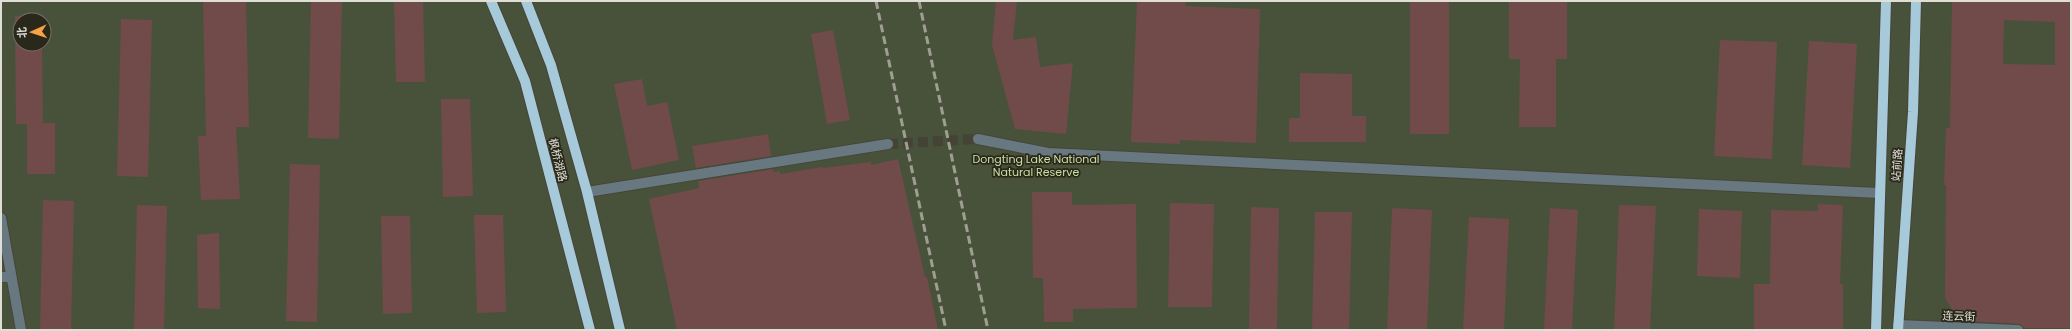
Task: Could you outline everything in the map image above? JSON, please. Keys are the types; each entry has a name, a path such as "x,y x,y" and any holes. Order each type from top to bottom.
{"main road":[{"name":"枫桥湖路","path":"490,1 525,81 590,330"},
{"name":"枫桥湖路","path":"526,1 551,65 587,192 620,330"},
{"name":"站前路","path":"1876,330 1886,1"},
{"name":"站前路","path":"1898,328 1913,112 1916,1"}],"street":[{"path":"978,139 1048,152 1879,193"},
{"path":"587,192 888,144"},
{"path":"1,218 6,277 21,330"},
{"name":"连云街","path":"1898,328 2018,330"}],"green space":[{"name":"Dongting Lake National Natural Reserve","path":"1,1 2071,1 2071,330 1,330"}],"building":[{"path":"203,1 246,1 249,127 236,127 240,199 201,200 198,136 206,136"},
{"path":"311,1 342,1 339,139 308,138"},
{"path":"394,1 423,1 425,82 396,82"},
{"path":"996,1 1017,1 1013,40 1036,37 1040,67 1073,63 1066,134 1015,129 992,45"},
{"path":"1137,1 1186,1 1185,6 1260,9 1256,143 1180,140 1180,144 1131,142"},
{"path":"1410,1 1449,1 1449,134 1410,134"},
{"path":"1509,1 1567,1 1567,59 1556,59 1556,127 1519,127 1520,59 1509,59"},
{"path":"1952,1 2071,1 2071,328 2024,328 2018,324 1969,321 1955,314 1945,298 1946,185 1944,185 1946,128 1950,128","holes":["2004,20 2055,22 2055,65 2003,64"]},
{"path":"121,19 152,20 148,177 117,176"},
{"path":"833,30 850,120 827,124 811,34"},
{"path":"1720,40 1777,42 1772,159 1714,156"},
{"path":"1809,41 1857,44 1850,168 1802,165"},
{"path":"15,52 42,52 43,123 55,123 55,174 27,174 27,124 16,124"},
{"path":"1300,73 1352,74 1352,116 1366,116 1366,142 1289,142 1289,118 1300,118"},
{"path":"642,79 647,106 667,102 679,160 632,170 614,84"},
{"path":"441,99 470,99 473,196 443,197"},
{"path":"768,134 771,156 696,168 692,146"},
{"path":"898,159 925,277 927,277 938,330 677,330 649,199 699,188 698,181 773,169 773,172 780,171 780,174 822,167 871,162 871,165"},
{"path":"290,164 320,165 317,322 286,321"},
{"path":"1032,192 1072,192 1072,205 1136,204 1137,308 1073,309 1073,322 1044,322 1043,278 1033,278"},
{"path":"43,200 74,201 71,330 40,330"},
{"path":"1170,203 1214,204 1212,307 1168,307"},
{"path":"1818,204 1843,205 1840,284 1843,284 1843,330 1754,330 1754,284 1770,284 1771,210 1818,211"},
{"path":"137,205 167,206 164,330 134,330"},
{"path":"1619,205 1656,206 1650,330 1614,330"},
{"path":"1251,207 1279,208 1277,330 1249,330"},
{"path":"1392,208 1432,210 1427,330 1387,330"},
{"path":"1550,208 1578,210 1572,330 1544,330"},
{"path":"1699,209 1742,211 1740,278 1697,276"},
{"path":"1315,212 1352,212 1349,330 1312,330"},
{"path":"474,215 503,215 506,312 477,313"},
{"path":"381,216 410,216 412,313 383,314"},
{"path":"1469,217 1509,219 1504,330 1463,330"},
{"path":"219,233 220,309 198,308 197,235"}],"tunnel":[{"path":"888,144 978,139"}],"railway":[{"path":"876,1 946,330"},
{"path":"919,1 988,330"}]}
